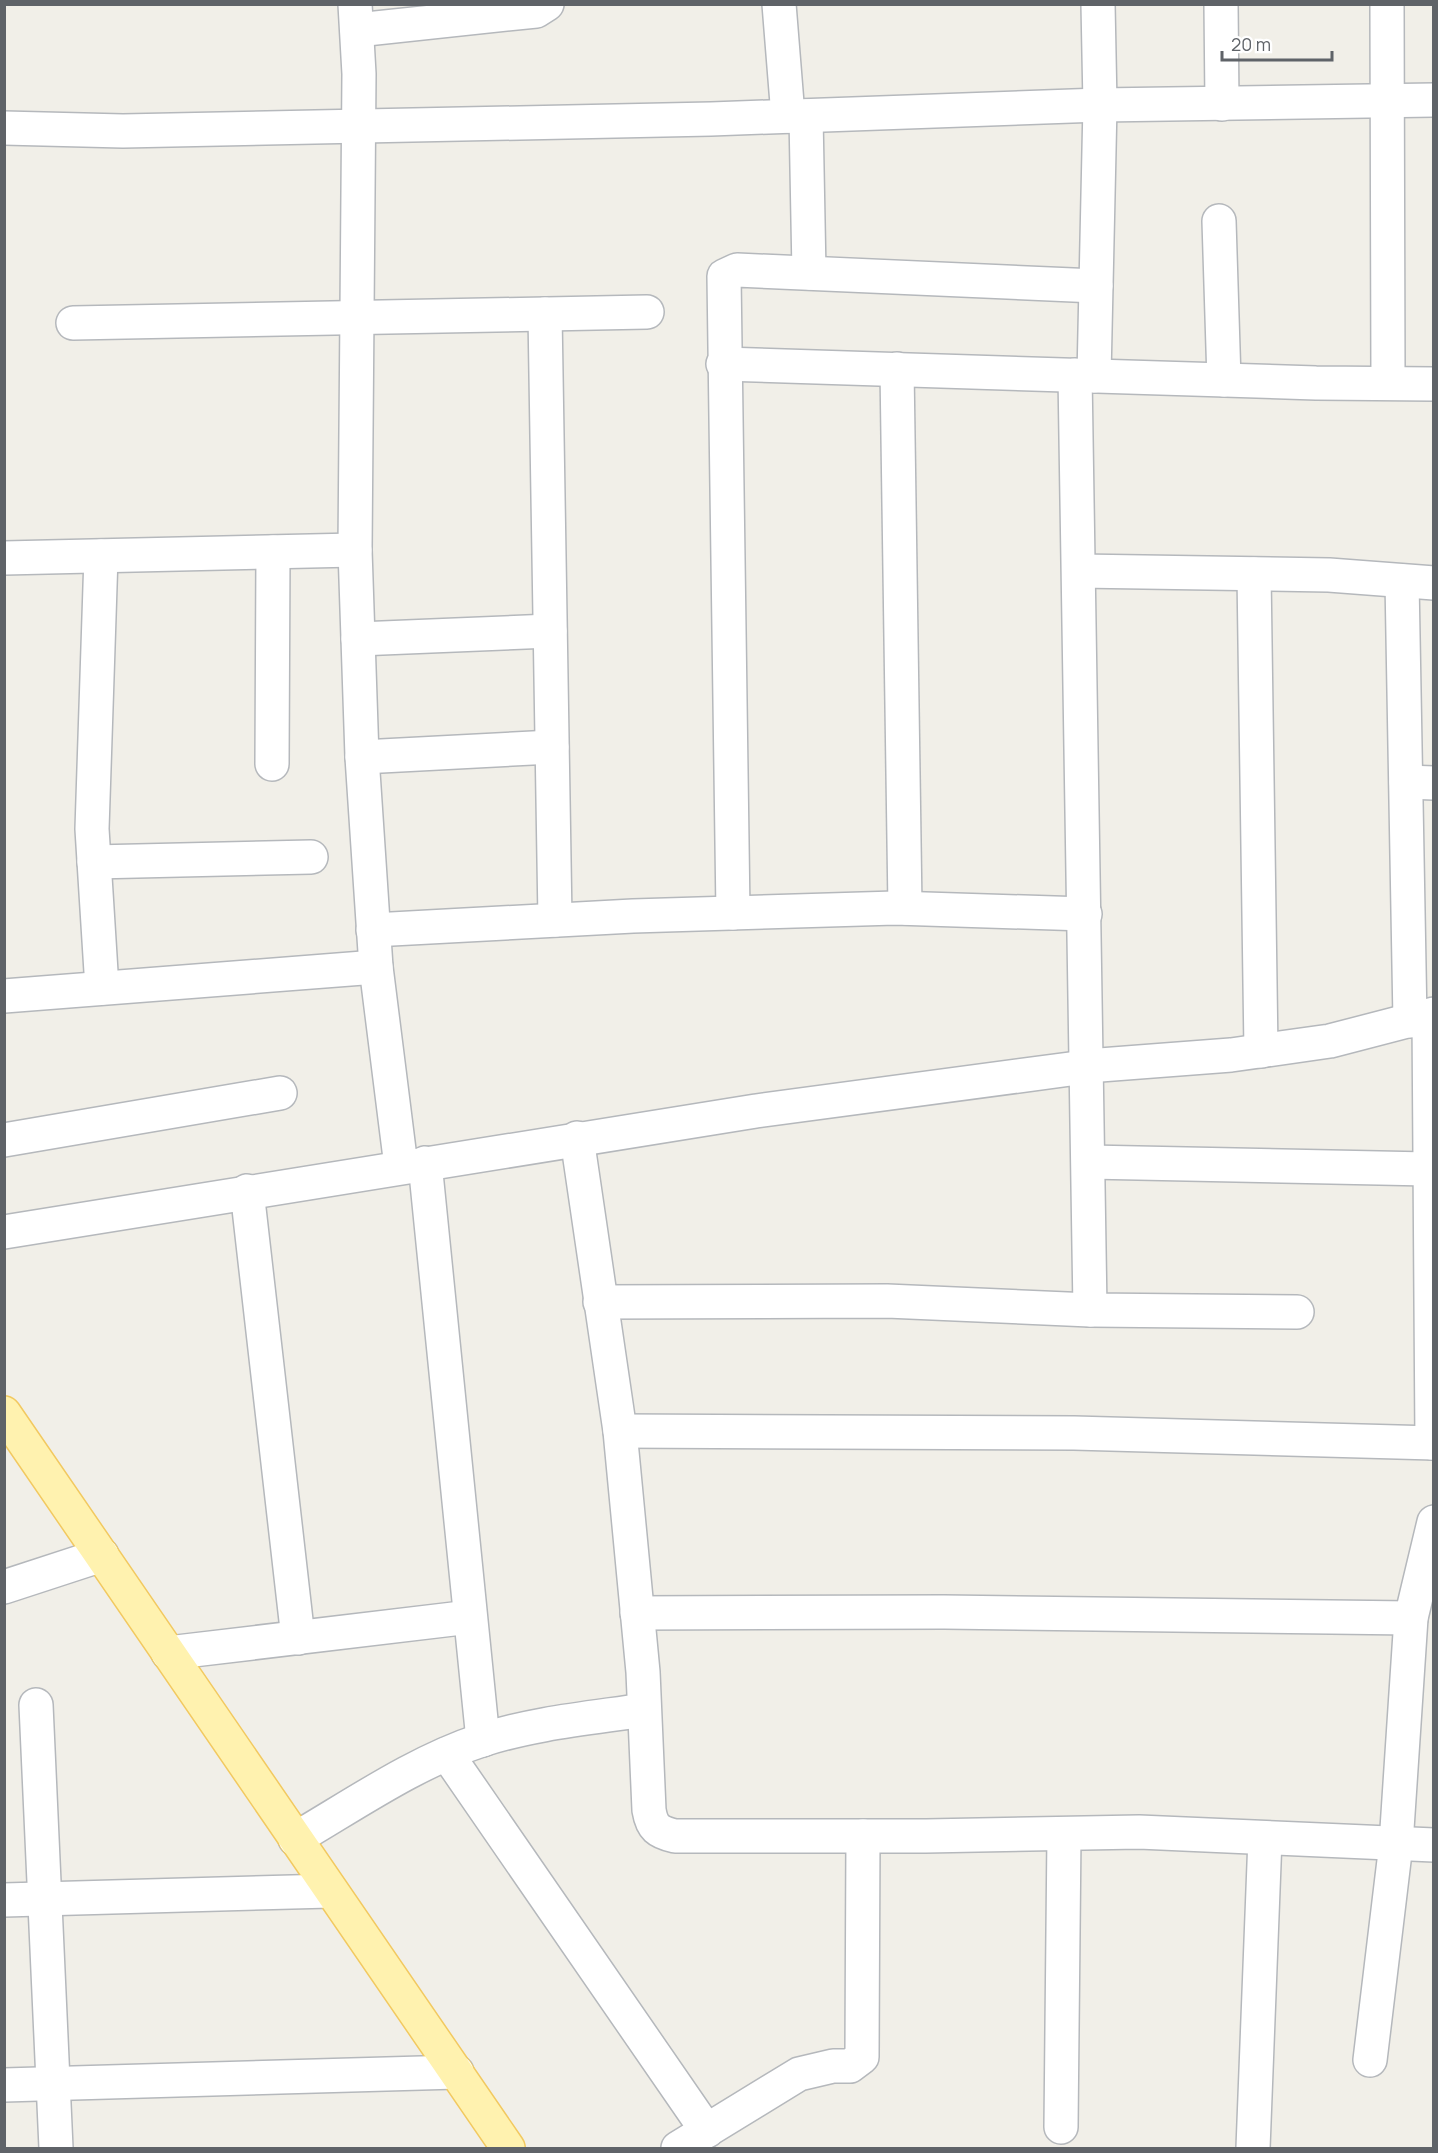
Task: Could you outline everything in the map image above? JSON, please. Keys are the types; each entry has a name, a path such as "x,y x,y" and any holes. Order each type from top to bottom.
{"main road":[{"path":"4,1413 508,2148"}],"street":[{"path":"483,1740 470,1617 413,1164 376,967 373,930 362,757 355,550 355,318 359,74 356,17 536,11 547,4"},
{"path":"779,4 797,116 808,273"},
{"path":"1090,1310 1079,572 1085,375 1096,286 1100,105 1098,4"},
{"path":"1221,4 1222,104"},
{"path":"1387,4 1389,384"},
{"path":"4,128 123,131 797,116 1100,105 1434,100"},
{"path":"1220,221 1224,380"},
{"path":"733,913 723,363 724,276 736,270 1096,286"},
{"path":"73,323 647,312"},
{"path":"545,314 555,920"},
{"path":"723,363 1224,380 1434,384"},
{"path":"897,369 904,908"},
{"path":"4,558 355,550"},
{"path":"272,764 273,552"},
{"path":"101,556 94,742 94,862 102,988"},
{"path":"620,1431 1074,1433 1433,1443 1418,582 1329,575 1079,572"},
{"path":"1254,574 1261,1051"},
{"path":"358,639 550,631"},
{"path":"362,757 552,747"},
{"path":"94,862 311,857"},
{"path":"373,930 555,920 904,908 1085,914"},
{"path":"4,996 376,967"},
{"path":"4,1232 413,1164 756,1111 1088,1067 1261,1051 1330,1041 1424,1017"},
{"path":"4,1140 280,1093"},
{"path":"577,1138 620,1431 637,1613 649,1810 651,1824 660,1833 675,1836 863,1836 1139,1832 1434,1845"},
{"path":"1089,1162 1428,1169"},
{"path":"247,1191 298,1638"},
{"path":"600,1302 887,1301 1090,1310 1297,1312"},
{"path":"1370,2060 1396,1844 1411,1618 1434,1522"},
{"path":"4,1587 102,1555"},
{"path":"637,1613 944,1612 1411,1618"},
{"path":"168,1653 470,1617"},
{"path":"36,1705 56,2148"},
{"path":"295,1839 404,1775 483,1740 555,1723 644,1710"},
{"path":"447,1754 706,2131"},
{"path":"1061,2127 1064,1834"},
{"path":"678,2148 799,2074 824,2067 850,2066 862,2057 863,1836"},
{"path":"1253,2148 1265,1838"},
{"path":"4,1900 330,1891"},
{"path":"4,2085 457,2072"}]}
